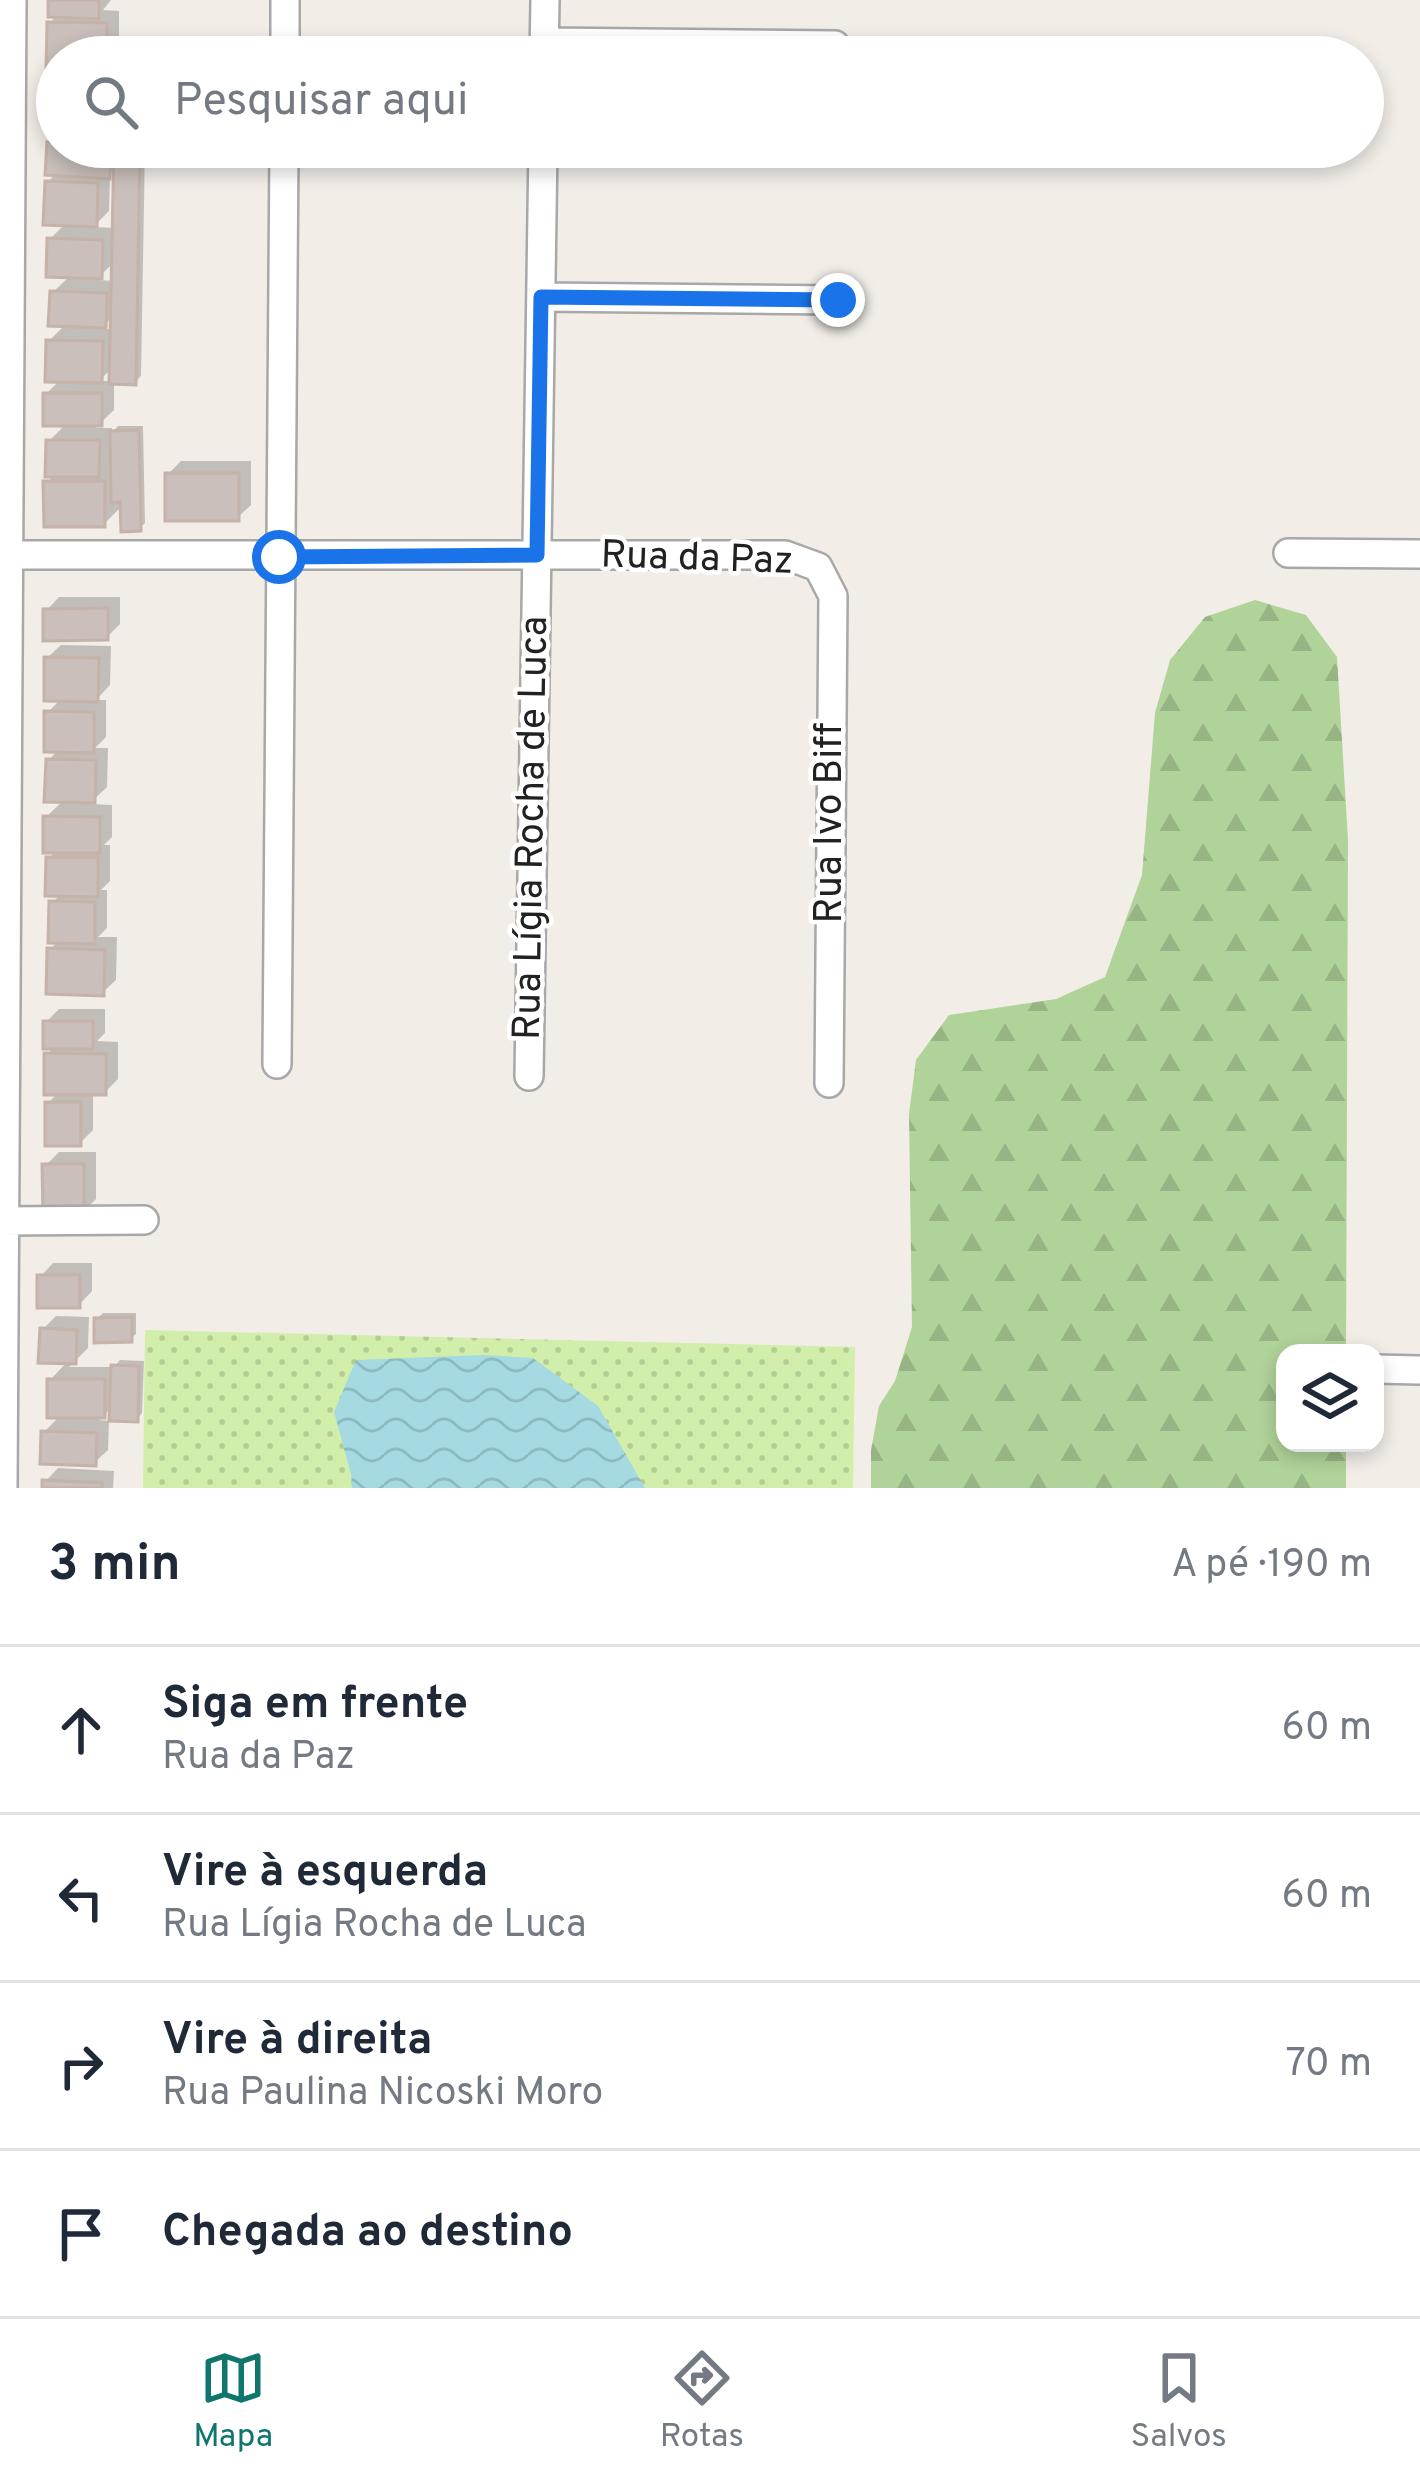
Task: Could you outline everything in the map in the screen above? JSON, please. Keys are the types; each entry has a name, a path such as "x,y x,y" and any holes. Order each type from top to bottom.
{"street":[{"path":"3,1488 5,289 12,0"},
{"path":"285,0 285,36"},
{"path":"544,0 544,36"},
{"path":"277,1064 284,168"},
{"name":"Rua Lígia Rocha de Luca","path":"530,1076 542,168"},
{"path":"541,297 838,300"},
{"path":"1288,553 1420,554"},
{"name":"Rua da Paz","path":"4,556 785,556 818,567"},
{"name":"Rua Ivo Biff","path":"818,567 832,596 829,1083"},
{"path":"2,1221 144,1220"},
{"path":"1384,1369 1420,1370"}],"green space":[{"path":"1255,600 1306,615 1337,657 1348,840 1346,1344 1276,1344 1276,1452 1346,1452 1346,1488 871,1488 871,1450 879,1406 895,1381 912,1327 909,1114 916,1060 949,1015 1056,999 1105,977 1142,875 1155,713 1170,660 1205,617"},
{"path":"145,1330 855,1347 853,1488 143,1488"}],"water":[{"path":"533,1358 598,1406 645,1488 352,1488 334,1412 356,1360"}],"building":[{"path":"48,0 99,0 99,19 48,17"},
{"path":"47,22 107,23 107,36 47,36"},
{"path":"45,168 110,168 110,179 45,175"},
{"path":"114,168 140,168 136,385 109,384"},
{"path":"45,181 98,183 97,227 43,225"},
{"path":"47,238 103,240 102,279 46,277"},
{"path":"50,291 107,293 106,328 48,326"},
{"path":"46,340 103,341 102,383 45,382"},
{"path":"43,393 102,393 102,426 43,426"},
{"path":"139,430 141,531 121,532 120,502 111,503 110,431"},
{"path":"46,440 100,440 99,477 45,477"},
{"path":"165,473 239,473 239,521 165,521"},
{"path":"43,481 105,481 105,527 44,527"},
{"path":"108,608 108,640 43,641 43,609"},
{"path":"44,657 99,658 98,702 44,701"},
{"path":"44,711 94,712 94,753 44,752"},
{"path":"46,759 96,760 95,803 44,802"},
{"path":"43,816 100,817 100,853 43,853"},
{"path":"46,857 98,857 98,897 45,896"},
{"path":"49,901 95,902 95,944 48,943"},
{"path":"47,948 105,950 104,996 46,994"},
{"path":"43,1021 93,1021 93,1049 43,1049"},
{"path":"44,1053 106,1054 106,1095 44,1095"},
{"path":"45,1102 81,1102 81,1146 45,1146"},
{"path":"42,1164 84,1164 84,1216 43,1216"},
{"path":"37,1275 80,1275 80,1308 37,1308"},
{"path":"132,1317 132,1342 94,1343 94,1318"},
{"path":"40,1328 77,1330 76,1364 38,1363"},
{"path":"111,1365 139,1366 138,1422 109,1421"},
{"path":"47,1379 105,1379 105,1418 47,1418"},
{"path":"41,1431 97,1433 96,1466 40,1464"},
{"path":"42,1480 102,1483 102,1488 42,1488"}],"route":[{"path":"279,557 537,555 541,297 838,300"}]}
